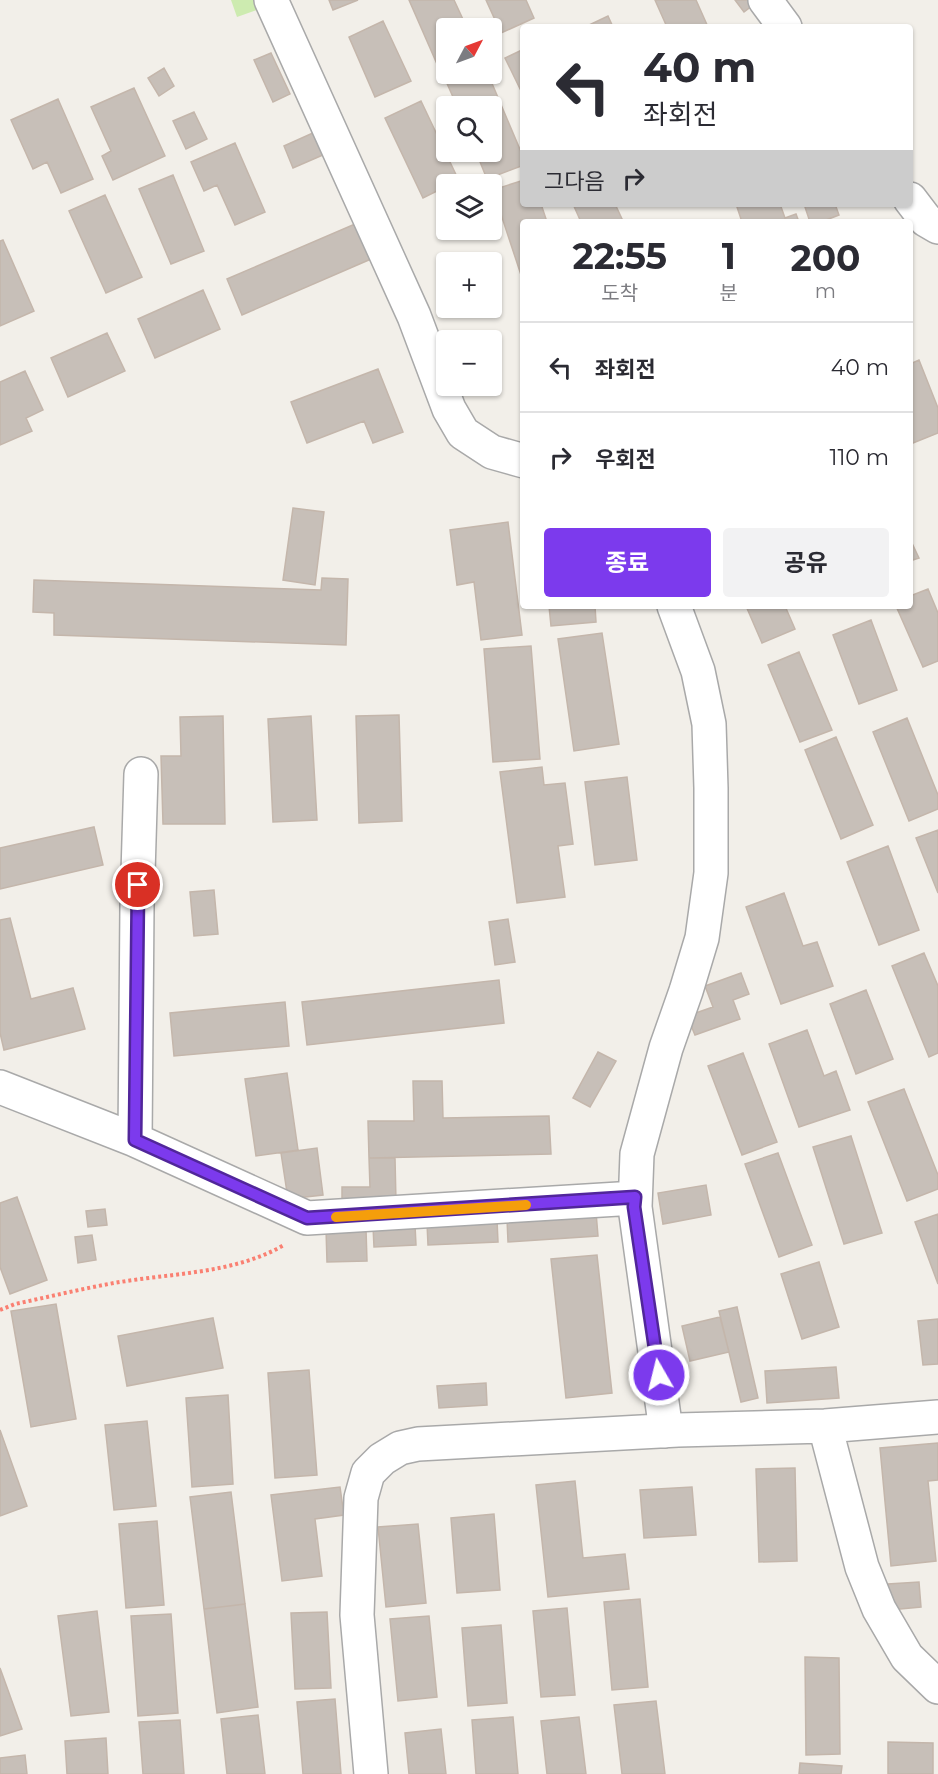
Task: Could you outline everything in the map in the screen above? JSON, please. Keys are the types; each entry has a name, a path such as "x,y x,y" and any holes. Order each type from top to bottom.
{"street":[{"path":"271,0 414,316 449,409 463,433 492,452 520,460"},
{"path":"765,0 783,24"},
{"path":"913,202 926,220 938,227"},
{"path":"666,1431 634,1207 637,1154 666,1048 702,939 711,873 709,724 698,671 675,609"},
{"path":"135,1140 137,906 141,774"},
{"path":"0,1087 135,1140 307,1218 635,1197"},
{"path":"371,1774 357,1615 361,1498 368,1473 382,1459 400,1448 418,1444 666,1431 825,1426 938,1417"},
{"path":"825,1426 862,1567 879,1609 907,1657 938,1687"}],"path":[{"path":"0,1310 15,1304 114,1283 200,1271 252,1260 284,1245 307,1218"}],"green space":[{"path":"231,0 261,0 265,7 237,17"}],"building":[{"path":"329,0 358,0 333,10"},
{"path":"409,0 454,0 462,18 436,18 436,62"},
{"path":"486,0 526,0 534,18 502,33 502,18 494,18"},
{"path":"655,0 696,0 707,24 666,24"},
{"path":"735,0 756,0 757,2 744,12"},
{"path":"608,16 612,24 591,24"},
{"path":"383,21 411,81 375,97 349,37"},
{"path":"520,51 520,89 505,58"},
{"path":"271,53 290,94 273,102 254,60"},
{"path":"164,68 174,86 159,96 148,78"},
{"path":"447,84 492,84 497,96 453,96"},
{"path":"134,88 165,156 113,180 102,156 111,151 91,107"},
{"path":"58,99 93,179 61,193 47,162 33,169 11,120"},
{"path":"421,101 436,133 436,162 450,162 456,174 436,174 436,192 423,198 385,118"},
{"path":"502,107 520,150 520,167 500,174 485,174 480,162 502,162"},
{"path":"194,112 207,139 186,149 173,121"},
{"path":"315,132 325,154 293,168 284,146"},
{"path":"235,143 265,212 235,225 217,185 204,191 191,162"},
{"path":"173,175 204,251 171,264 139,189"},
{"path":"520,181 520,207 542,207 546,219 520,219 520,272 502,217 502,187"},
{"path":"105,195 142,277 106,293 69,211"},
{"path":"574,207 616,207 622,219 580,219"},
{"path":"737,207 781,207 785,218 796,214 798,219 741,219"},
{"path":"805,207 836,207 839,215 829,219 809,219"},
{"path":"355,224 371,259 242,315 227,279"},
{"path":"3,240 34,311 0,326 0,241"},
{"path":"203,290 220,329 155,358 138,319"},
{"path":"107,333 125,371 68,397 51,358"},
{"path":"919,360 938,408 938,433 913,443 913,363"},
{"path":"378,369 403,432 373,443 364,421 307,443 291,402"},
{"path":"25,371 43,410 26,418 32,431 0,445 0,382"},
{"path":"293,508 324,512 315,585 283,580"},
{"path":"508,522 522,635 481,640 474,582 457,585 450,530"},
{"path":"913,545 919,558 913,560"},
{"path":"322,578 348,579 346,645 54,635 54,613 33,612 34,580 321,590"},
{"path":"928,589 938,613 938,661 923,667 897,609 913,609 913,595"},
{"path":"549,609 595,609 596,622 551,626"},
{"path":"747,609 786,609 795,629 762,643"},
{"path":"871,620 897,690 859,704 833,635"},
{"path":"602,633 619,744 574,751 558,639"},
{"path":"531,646 540,759 493,762 484,649"},
{"path":"799,652 832,730 800,742 768,665"},
{"path":"399,715 402,821 359,823 356,716"},
{"path":"223,716 225,824 163,824 161,756 181,756 180,717"},
{"path":"311,716 317,820 273,822 268,719"},
{"path":"907,718 938,795 938,809 909,821 873,732"},
{"path":"836,737 873,825 841,839 805,750"},
{"path":"542,767 544,785 565,783 573,844 558,846 565,897 517,903 500,772"},
{"path":"627,777 637,860 595,865 585,782"},
{"path":"94,827 103,865 0,889 0,848"},
{"path":"938,830 938,893 916,838"},
{"path":"888,846 919,930 879,945 847,862"},
{"path":"214,890 218,934 194,936 190,892"},
{"path":"784,893 803,946 817,942 833,986 781,1004 746,907"},
{"path":"10,918 31,999 73,988 85,1029 4,1050 0,1033 0,920"},
{"path":"508,919 515,962 495,965 489,922"},
{"path":"924,953 938,986 938,1053 929,1057 892,966"},
{"path":"741,973 749,994 733,1000 740,1019 695,1035 687,1016 713,1007 705,986"},
{"path":"499,980 504,1023 307,1045 302,1002"},
{"path":"866,990 893,1059 856,1074 830,1004"},
{"path":"285,1002 289,1046 174,1056 170,1013"},
{"path":"807,1030 824,1076 836,1071 850,1110 799,1127 769,1044"},
{"path":"598,1052 616,1061 590,1107 573,1098"},
{"path":"743,1053 777,1142 742,1155 708,1066"},
{"path":"287,1073 298,1150 256,1156 245,1079"},
{"path":"413,1081 442,1081 443,1118 549,1116 551,1154 369,1158 368,1121 414,1121"},
{"path":"904,1089 938,1175 938,1189 907,1201 868,1102"},
{"path":"851,1136 882,1233 844,1244 813,1147"},
{"path":"317,1148 323,1195 288,1199 281,1153"},
{"path":"778,1153 812,1245 779,1257 745,1164"},
{"path":"369,1158 395,1158 396,1202 342,1203 342,1187 370,1187"},
{"path":"706,1185 711,1215 663,1224 658,1193"},
{"path":"17,1197 47,1280 10,1294 0,1267 0,1203"},
{"path":"105,1209 107,1225 88,1227 86,1211"},
{"path":"596,1212 598,1236 508,1242 507,1219"},
{"path":"938,1214 938,1284 915,1222"},
{"path":"497,1220 498,1242 428,1245 427,1223"},
{"path":"415,1225 416,1245 374,1247 373,1226"},
{"path":"326,1229 366,1229 367,1261 327,1262"},
{"path":"92,1235 96,1260 78,1263 75,1237"},
{"path":"597,1255 612,1393 566,1398 551,1259"},
{"path":"819,1262 839,1327 802,1339 781,1274"},
{"path":"56,1304 76,1419 31,1427 11,1311"},
{"path":"737,1307 758,1398 741,1402 719,1311"},
{"path":"720,1317 729,1352 690,1361 682,1326"},
{"path":"213,1318 223,1368 127,1386 118,1336"},
{"path":"938,1319 938,1364 923,1365 918,1321"},
{"path":"836,1367 839,1398 767,1403 765,1371"},
{"path":"309,1370 317,1475 275,1478 268,1373"},
{"path":"486,1383 487,1405 439,1408 437,1386"},
{"path":"228,1395 233,1484 192,1487 186,1398"},
{"path":"147,1421 156,1506 114,1510 105,1425"},
{"path":"0,1430 27,1506 0,1516"},
{"path":"938,1443 938,1480 928,1481 936,1561 891,1566 880,1448"},
{"path":"795,1468 797,1561 759,1562 756,1469"},
{"path":"575,1481 583,1558 625,1554 629,1589 548,1597 536,1485"},
{"path":"340,1487 344,1515 315,1519 322,1576 282,1581 271,1495"},
{"path":"692,1487 696,1535 644,1538 640,1490"},
{"path":"231,1492 245,1604 204,1609 190,1497"},
{"path":"494,1514 500,1590 457,1593 451,1518"},
{"path":"157,1521 164,1605 126,1608 119,1524"},
{"path":"418,1524 426,1603 386,1607 378,1527"},
{"path":"919,1582 921,1607 890,1610 888,1584"},
{"path":"640,1599 648,1687 612,1690 604,1602"},
{"path":"245,1604 258,1707 217,1713 204,1609"},
{"path":"567,1608 575,1695 541,1697 533,1611"},
{"path":"97,1611 109,1712 71,1716 58,1616"},
{"path":"327,1612 331,1688 295,1689 291,1613"},
{"path":"171,1614 178,1713 138,1716 131,1616"},
{"path":"429,1616 437,1697 398,1701 390,1619"},
{"path":"501,1625 507,1703 468,1706 462,1628"},
{"path":"805,1657 839,1658 840,1754 806,1755"},
{"path":"0,1668 22,1729 0,1736"},
{"path":"335,1699 341,1774 303,1774 297,1702"},
{"path":"656,1701 665,1774 622,1774 614,1705"},
{"path":"258,1715 265,1774 227,1774 221,1719"},
{"path":"513,1717 518,1774 476,1774 472,1720"},
{"path":"579,1717 586,1774 547,1774 541,1721"},
{"path":"180,1720 184,1774 143,1774 139,1722"},
{"path":"441,1729 446,1774 409,1774 405,1733"},
{"path":"106,1738 108,1774 67,1774 65,1741"},
{"path":"888,1742 933,1743 933,1774 888,1774"},
{"path":"25,1755 27,1774 0,1774 0,1758"},
{"path":"800,1763 842,1766 841,1774 799,1774"}],"slow traffic":[{"path":"336,1217 526,1205"}],"route":[{"path":"138,885 135,1140 307,1218 635,1197 634,1207 659,1375"}]}
